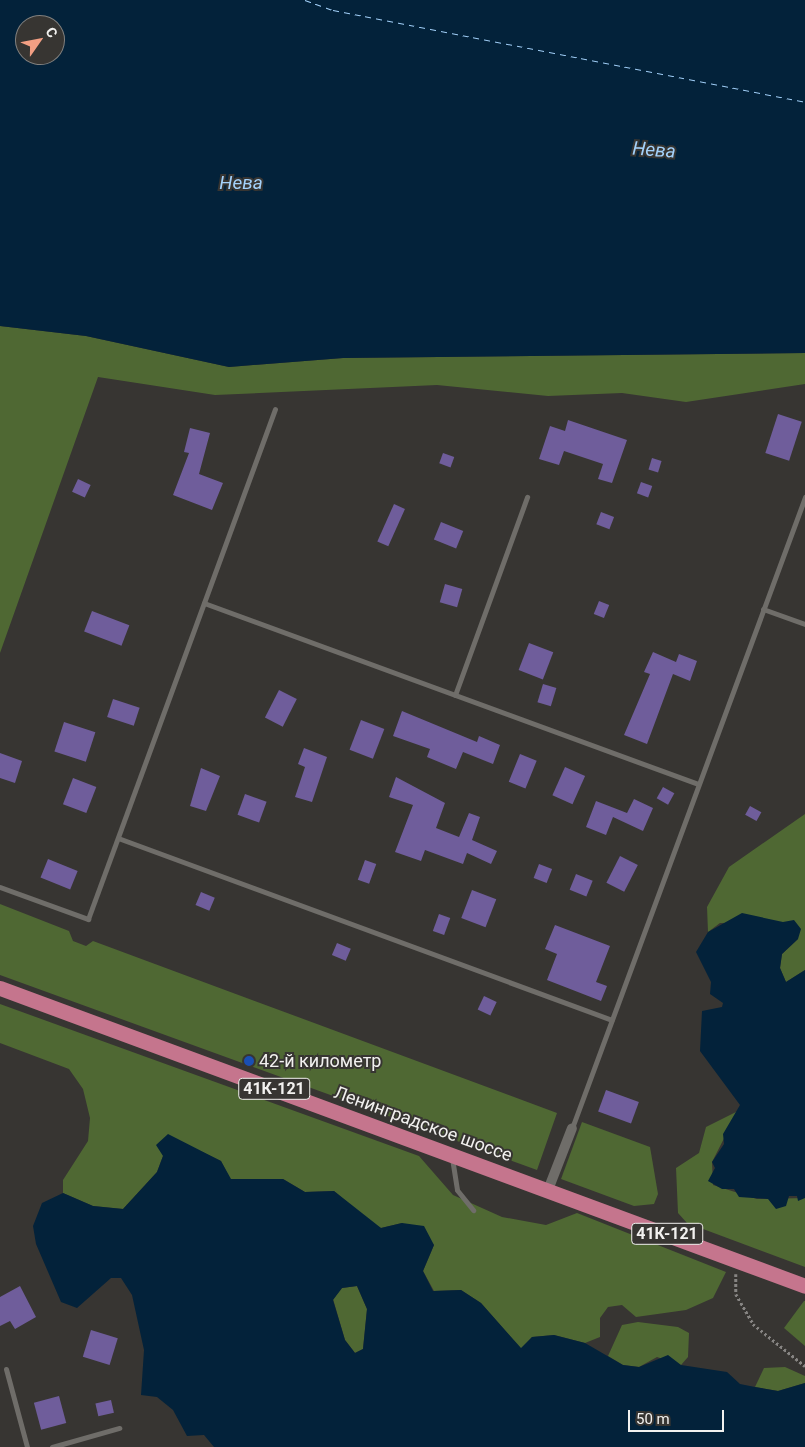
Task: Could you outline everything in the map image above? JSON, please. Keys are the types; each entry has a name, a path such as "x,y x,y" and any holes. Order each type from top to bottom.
{"main road":[{"name":"Ленинградское шоссе","path":"0,988 805,1286"}],"street":[{"path":"548,1190 572,1128"}],"lane":[{"path":"0,887 88,919 275,409"},
{"path":"455,695 527,497"},
{"path":"572,1128 763,609 803,508 805,497"},
{"path":"204,602 698,784"},
{"path":"763,609 805,624"},
{"path":"118,838 612,1020"},
{"path":"452,1155 457,1190 473,1210"},
{"path":"6,1369 27,1447"},
{"path":"52,1447 119,1428"}],"path":[{"path":"736,1260 736,1294 753,1324 805,1366"}],"green space":[{"path":"0,326 86,336 229,367 343,358 805,353 805,384 686,402 622,393 548,396 437,385 215,395 98,377 0,653"},
{"path":"805,814 805,970 786,982 780,968 782,954 798,939 783,922 720,923 708,932 707,907 729,867"},
{"path":"0,904 69,931 73,941 86,946 93,941 557,1113 537,1170 0,975"},
{"path":"0,1004 419,1156 453,1195 502,1217 546,1225 577,1213 726,1272 713,1298 686,1310 636,1317 622,1305 608,1307 600,1318 600,1337 585,1343 554,1335 532,1337 521,1349 481,1303 461,1290 434,1291 423,1271 434,1245 402,1223 381,1228 371,1223 334,1191 305,1192 283,1179 230,1179 221,1161 202,1152 163,1156 157,1172 123,1209 93,1206 63,1193 63,1180 88,1141 90,1118 83,1089 69,1069 0,1043"},
{"path":"738,1111 712,1162 713,1185 757,1199 805,1198 805,1267 687,1223 678,1213 676,1168 699,1153 706,1127"},
{"path":"582,1122 650,1147 658,1194 654,1204 634,1206 561,1179"},
{"path":"357,1286 367,1309 363,1349 355,1353 345,1340 333,1299 342,1288"},
{"path":"805,1301 805,1346 784,1328"},
{"path":"638,1322 678,1327 689,1333 688,1357 681,1365 657,1357 639,1367 623,1365 608,1356 622,1325"},
{"path":"785,1367 805,1376 805,1383 778,1391 755,1387 764,1368"}],"water":[{"name":"Нева","path":"0,0 805,0 805,353 343,358 229,367 86,336 0,326"},
{"path":"742,913 783,922 794,920 801,929 798,939 782,954 780,968 786,982 805,970 805,1198 798,1201 797,1196 789,1196 786,1206 776,1209 768,1199 739,1197 734,1189 722,1189 708,1181 715,1168 712,1162 724,1144 723,1134 740,1105 700,1051 702,1011 722,1007 723,1003 710,994 711,982 696,952 708,932"},
{"path":"168,1134 221,1161 231,1179 283,1179 305,1192 334,1191 381,1228 402,1223 424,1226 434,1245 423,1271 433,1291 461,1290 481,1303 521,1348 532,1337 554,1335 585,1343 623,1365 639,1367 668,1355 681,1365 727,1372 740,1384 778,1391 805,1383 805,1447 214,1447 204,1435 187,1436 173,1410 157,1397 141,1395 144,1350 132,1295 121,1278 111,1278 77,1308 61,1302 36,1244 33,1226 42,1203 63,1193 93,1206 123,1209 157,1172 163,1156 156,1145","holes":["357,1286 367,1309 363,1349 355,1353 345,1340 333,1300 342,1288"]}],"building":[{"path":"778,414 802,422 789,461 765,453"},
{"path":"568,420 627,440 612,483 598,479 603,464 564,451 559,465 539,459 550,426 565,431"},
{"path":"190,428 210,433 199,474 223,483 212,510 173,495 189,453 184,452"},
{"path":"443,453 454,457 451,467 439,463"},
{"path":"652,458 662,461 658,472 648,469"},
{"path":"78,479 91,485 85,498 72,492"},
{"path":"641,482 652,486 648,497 637,493"},
{"path":"394,504 405,509 388,546 377,541"},
{"path":"601,512 614,517 609,529 596,524"},
{"path":"441,522 463,531 456,549 434,540"},
{"path":"445,584 462,589 457,607 440,602"},
{"path":"599,601 609,605 604,618 594,614"},
{"path":"92,611 129,625 121,646 84,632"},
{"path":"529,643 553,652 543,679 519,670"},
{"path":"653,652 676,662 679,654 697,661 690,681 673,674 647,744 624,735 650,674 644,672"},
{"path":"543,684 556,688 551,706 537,702"},
{"path":"279,690 297,699 283,727 265,718"},
{"path":"113,699 140,708 134,726 107,717"},
{"path":"402,711 477,742 479,736 500,745 493,764 463,752 456,769 427,757 430,749 393,736"},
{"path":"361,720 384,729 373,759 350,750"},
{"path":"64,722 95,732 86,762 54,751"},
{"path":"304,748 327,757 312,802 295,797 305,767 298,764"},
{"path":"0,753 22,761 15,783 0,778"},
{"path":"520,754 537,761 525,789 509,782"},
{"path":"565,767 585,776 572,804 552,795"},
{"path":"201,768 220,776 206,811 190,806"},
{"path":"396,777 445,803 436,828 459,837 469,813 480,817 472,840 497,851 491,864 467,853 463,864 425,850 421,861 395,852 413,805 389,797"},
{"path":"73,778 96,787 86,813 63,804"},
{"path":"663,787 674,793 668,805 657,798"},
{"path":"245,794 267,802 259,823 237,815"},
{"path":"634,799 653,808 643,831 613,817 606,835 586,827 596,801 627,813"},
{"path":"750,806 761,812 757,821 745,815"},
{"path":"620,856 638,865 624,892 606,883"},
{"path":"48,859 78,871 70,890 41,878"},
{"path":"365,860 376,864 369,884 358,880"},
{"path":"539,864 552,869 547,883 534,878"},
{"path":"576,874 593,881 586,897 570,890"},
{"path":"472,890 496,899 486,927 461,918"},
{"path":"201,892 215,898 209,911 196,905"},
{"path":"439,914 450,918 444,935 433,931"},
{"path":"555,925 610,946 596,982 607,986 601,1001 547,980 557,954 545,949"},
{"path":"337,943 351,949 346,961 332,955"},
{"path":"484,996 497,1002 490,1016 478,1010"},
{"path":"606,1090 639,1102 631,1124 598,1112"},
{"path":"20,1286 36,1317 15,1329 10,1321 0,1326 0,1297"},
{"path":"91,1330 118,1338 110,1365 83,1357"},
{"path":"59,1396 66,1423 41,1430 34,1403"},
{"path":"111,1400 114,1413 98,1416 95,1404"}],"ferry route":[{"path":"305,0 333,10 805,102"}],"place":[{"name":"42-й километр","path":"249,1061"}]}
